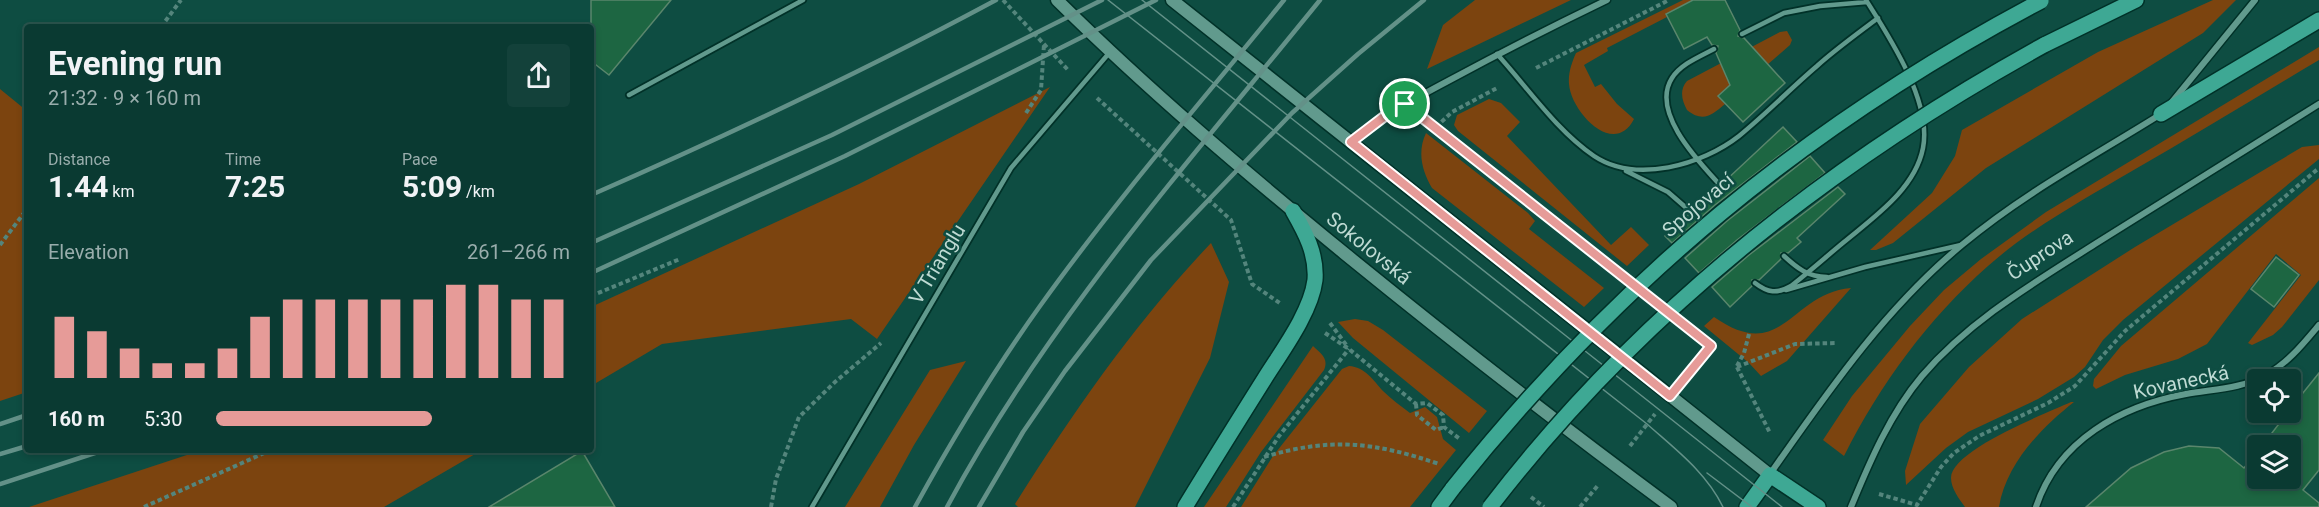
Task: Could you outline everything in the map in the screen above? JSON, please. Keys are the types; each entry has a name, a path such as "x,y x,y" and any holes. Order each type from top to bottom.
{"main road":[{"name":"Sokolovská","path":"1057,0 1110,52 1293,211 1439,330 1671,507"},
{"path":"1172,0 1770,475 1818,507"},
{"name":"Spojovací","path":"1439,507 1522,404 1593,328 1707,224 1784,162 1868,102 1953,49 2041,0"},
{"path":"1490,507 1598,381 1752,239 1833,177 1903,129 1997,71 2136,0"},
{"path":"2161,114 2319,20"},
{"path":"1185,507 1288,341 1311,296 1315,280 1314,260 1306,233 1293,211"},
{"path":"1747,507 1770,475"}],"street":[{"path":"1351,142 1405,104 1497,54 1607,0"},
{"path":"1770,475 1834,384 1867,342 1929,274 1961,245 2029,195 2161,114 2255,0"},
{"name":"Čuprova","path":"1851,507 1884,432 1922,377 1980,320 2164,201 2319,105"},
{"name":"Kovanecká","path":"2036,507 2064,458 2103,424 2151,401 2223,390 2265,376 2300,349 2319,325"}],"lane":[{"path":"629,95 803,0"},
{"path":"1742,34 1784,13 1867,1 1912,84 1924,128 1923,149 1915,171 1901,191 1878,214 1791,286 1778,292"},
{"path":"1611,165 1645,171 1660,169 1695,159 1737,137 1818,64 1878,18"},
{"path":"1714,49 1678,71 1671,79 1666,101 1669,114 1695,159 1720,185"},
{"name":"V Trianglu","path":"812,507 1011,168 1110,52"},
{"path":"1497,54 1575,141 1611,165 1655,183 1691,212"},
{"path":"1755,283 1763,290 1778,292 1961,245"},
{"path":"1784,256 1806,273 1825,277 1847,273"}],"path":[{"path":"163,24 181,0"},
{"path":"1003,0 1083,86 1231,220 1252,284"},
{"path":"1436,127 1452,112 1669,0"},
{"path":"1405,104 1619,273"},
{"path":"1859,488 1917,505 1941,467 1954,453 1979,436 2048,403 2075,386 2125,331 2319,168"},
{"path":"0,245 24,213"},
{"path":"594,295 680,259"},
{"path":"1580,507 1711,346 1683,324"},
{"path":"1749,334 1737,367 1795,345 1867,342"},
{"path":"771,507 776,479 800,417 835,382 882,342"},
{"path":"1233,507 1264,457 1349,349 1416,404 1427,403 1443,415"},
{"path":"1416,404 1417,415 1436,430 1444,427"},
{"path":"1264,457 1308,445 1353,444 1384,448 1442,465"},
{"path":"144,507 264,453"}],"shaded area":[{"path":"1475,0 1571,0 1427,69 1443,25"},
{"path":"1683,0 1693,0 1666,14 1667,17 1607,48 1608,51 1584,65 1595,87 1601,84 1617,104 1634,119 1626,130 1616,134 1595,127 1577,107 1569,84 1576,53"},
{"path":"2213,0 2236,0 2203,33 1986,168 1893,243 1870,250 1932,193 1955,156 1962,130 2098,52"},
{"path":"1787,31 1792,40 1790,45 1767,65 1760,57 1718,96 1725,104 1720,108 1703,117 1687,110 1682,96 1687,81 1780,32"},
{"path":"2319,47 2319,60 2076,204 2005,252 1966,286 1907,354 1873,403 1844,456 1823,440 1852,396 1910,326 1944,290 1981,259 2046,212"},
{"path":"1050,87 877,339 851,319 662,344 594,384 594,306 859,184"},
{"path":"0,89 24,109 24,393 0,401"},
{"path":"1489,99 1501,103 1520,122 1507,136 1611,245 1631,227 1649,245 1627,266 1458,131 1454,125 1457,115"},
{"path":"1426,133 1528,213 1535,221 1529,229 1604,288 1584,307 1432,188 1421,154"},
{"path":"2319,145 2319,159 2123,320 2103,340 2085,367 2074,377 2038,399 1968,432 1946,448 1906,485 1905,471 1920,424 1969,367 2022,319 2135,247 2302,147"},
{"path":"2319,178 2319,280 2282,327 2273,335 2252,345 2248,343 2301,275 2276,254 2207,344 2178,359 2125,375 2096,389 2093,386 2094,379 2121,346"},
{"path":"1211,243 1229,282 1210,358 1135,507 1018,507 1015,504 1060,435 1131,336"},
{"path":"1851,288 1787,361 1761,376 1749,363 1704,326 1714,317 1737,330 1756,333 1772,330 1814,301 1830,293"},
{"path":"1355,319 1368,321 1383,330 1487,411 1469,433 1353,338 1338,322"},
{"path":"1313,346 1325,359 1324,370 1261,452 1226,507 1204,507"},
{"path":"966,361 914,445 880,507 845,507 930,370"},
{"path":"1349,366 1364,371 1386,394 1410,413 1425,407 1437,417 1443,439 1456,450 1410,507 1241,507 1273,456 1342,369"},
{"path":"2074,402 2049,423 2017,462 2003,491 1999,507 1965,507 1954,489 1951,478 1955,467 1966,456 2022,423"},
{"path":"193,453 477,453 384,507 29,507"}],"building":[{"path":"591,0 671,0 609,75 594,63 594,24 591,24"},
{"path":"1693,0 1725,0 1740,30 1738,36 1744,38 1785,83 1743,122 1718,96 1730,85 1716,53 1718,46 1712,45 1707,37 1684,49 1666,14"},
{"path":"1783,127 1797,142 1715,205 1672,243 1665,236 1688,215 1694,215 1694,209 1717,188 1723,188 1724,182"},
{"path":"1810,156 1825,173 1737,240 1699,273 1685,258 1727,221"},
{"path":"1838,187 1845,194 1797,238 1801,242 1788,253 1781,253 1781,259 1759,280 1752,280 1752,286 1730,307 1712,287 1749,255"},
{"path":"2276,257 2299,275 2274,307 2251,289"},
{"path":"2319,373 2319,470 2303,490 2319,503 2319,507 2086,507 2131,468 2164,452 2189,446 2219,448 2244,468 2247,464 2247,489 2301,489 2301,435 2270,435 2280,423 2301,423 2301,395"},
{"path":"579,453 583,453 615,507 489,507"}],"tram line":[{"path":"1108,0 1647,424 1699,472 1723,507"},
{"path":"1142,0 1782,507"},
{"path":"1707,473 1752,507"}],"railway":[{"path":"594,194 795,102 996,0"},
{"path":"594,242 832,135 1102,0"},
{"path":"594,272 845,156 1156,0"},
{"path":"915,507 974,405 1040,306 1129,189 1284,0"},
{"path":"947,507 986,439 1074,308 1171,183 1320,0"},
{"path":"979,507 1023,432 1065,371 1151,260 1292,113 1358,54 1424,0"},
{"path":"0,424 24,416"},
{"path":"0,454 24,447"},
{"path":"0,484 95,453"}],"route":[{"path":"1405,104 1711,346 1670,396 1351,142 1405,104"}]}
